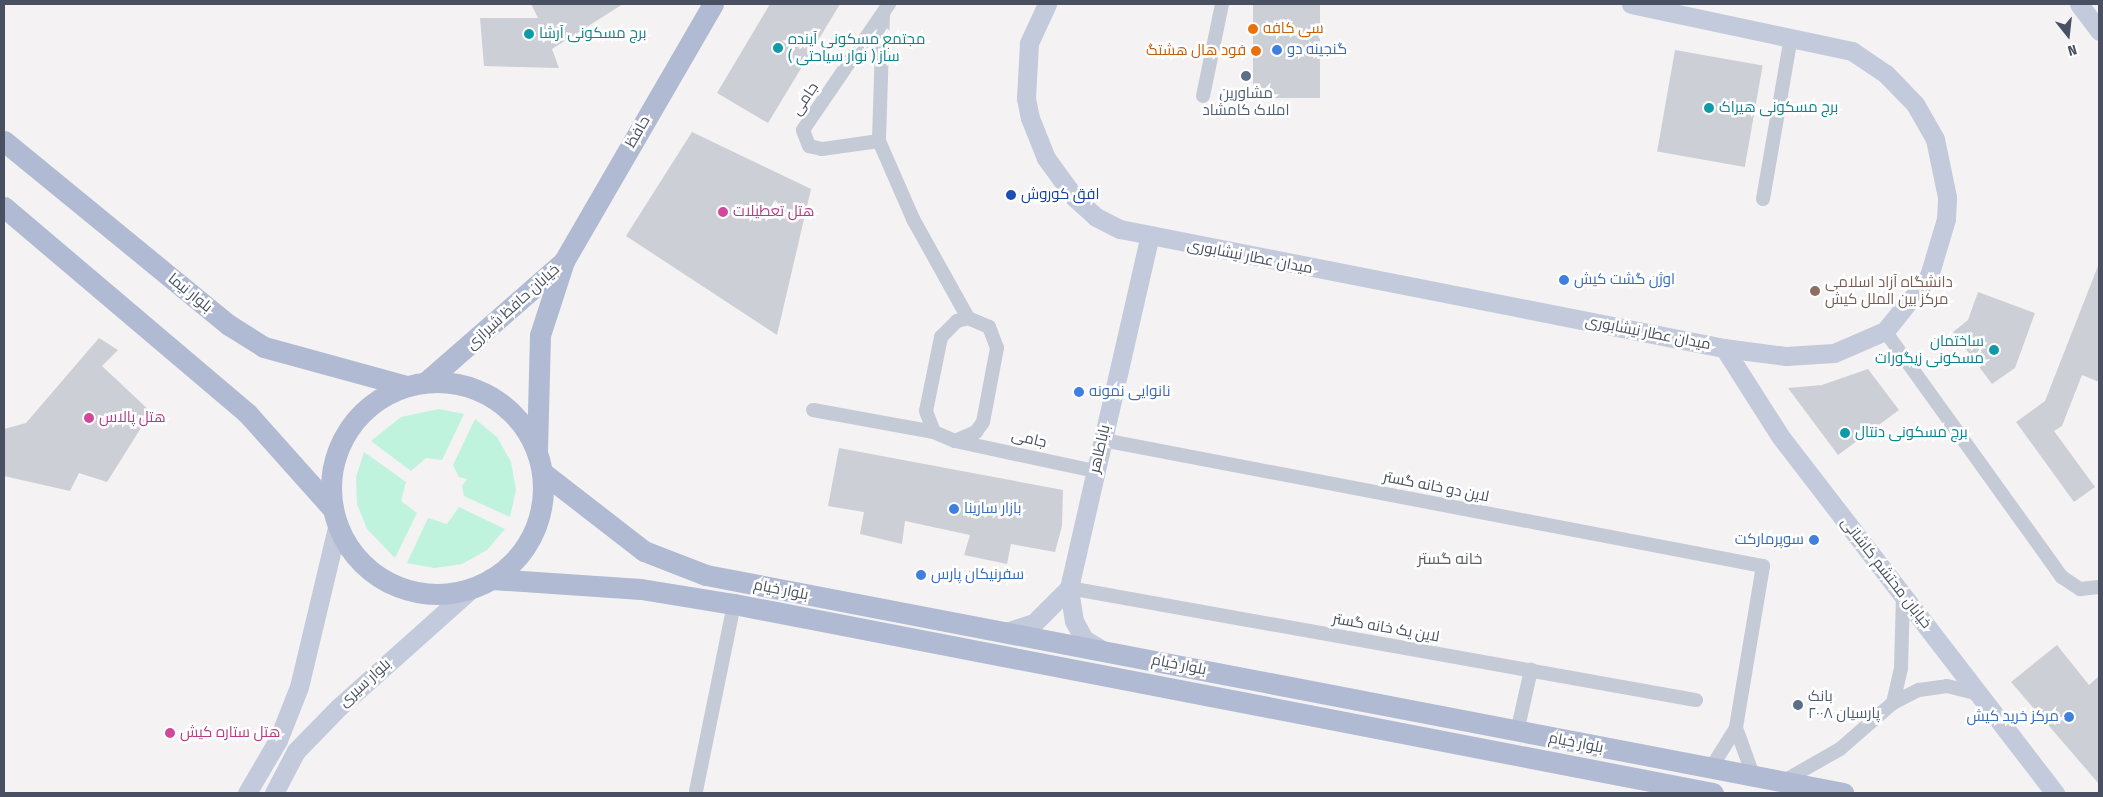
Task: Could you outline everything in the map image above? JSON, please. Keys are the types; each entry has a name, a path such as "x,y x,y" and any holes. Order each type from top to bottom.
{"main road":[{"name":"حافظ","path":"564,261 713,4"},
{"name":"بلوار نیما","path":"4,141 229,325 264,347 417,384 464,385 500,402 528,433 540,462"},
{"path":"4,207 247,412 335,517"},
{"name":"خیابان حافظ شیرازی","path":"335,517 332,468 347,431 373,403 417,384 564,261"},
{"name":"خیابان حافظ شیرازی","path":"482,583 522,551 533,534 543,494 540,462 540,335 564,261"},
{"name":"بلوار خیام","path":"540,462 644,551 706,575 1843,793"},
{"name":"بلوار خیام","path":"335,517 359,560 391,584 431,594 482,583 641,589 734,604 1714,793"}],"street":[{"name":"میدان عطار نیشابوری","path":"1046,4 1029,43 1026,63 1026,98 1038,141 1058,177 1096,217 1149,238 1724,348 1812,356 1834,353 1885,330 1919,293 1943,238 1947,197 1936,139 1915,104 1886,74 1852,51 1631,4"},
{"path":"1204,96 1222,4"},
{"path":"2079,4 2099,31"},
{"name":"جامی","path":"879,140 822,150 809,146 803,130 886,8"},
{"name":"جامی","path":"886,8 879,140 913,219 968,318"},
{"path":"1763,198 1792,37"},
{"name":"باباطاهر","path":"1102,650 1080,633 1069,588 1149,238"},
{"path":"934,432 926,411 941,338 947,327 968,318 989,327 997,348 982,422 976,432 955,441"},
{"path":"1885,330 2062,577 2080,589 2099,587"},
{"name":"خیابان محتشم کاشانی","path":"1724,348 1780,436 2055,793"},
{"name":"جامی","path":"813,410 934,432 955,441 1095,471"},
{"name":"لاین دو خانه گستر","path":"1102,440 1763,566 1736,728"},
{"path":"247,793 278,740 300,687 335,517"},
{"name":"بلوار سیری","path":"274,793 296,751 338,707 482,583"},
{"path":"1006,632 1034,623 1069,588"},
{"name":"لاین یک خانه گستر","path":"1069,588 1696,700"},
{"path":"1893,703 1901,668 1903,595"},
{"path":"696,791 734,604"},
{"path":"1518,732 1531,670"},
{"path":"1782,782 1840,750 1893,703 1920,690 1948,686 1980,694"},
{"path":"1711,768 1736,728"},
{"path":"1736,728 1753,775"}],"green space":[{"path":"439,409 464,414 442,460 426,458 411,471 371,441 401,417"},
{"path":"475,419 497,437 511,462 516,490 510,517 464,496 462,486 467,479 459,477 453,465"},
{"path":"364,452 406,482 401,501 417,513 395,558 367,529 357,504 356,477"},
{"path":"459,507 505,529 487,550 462,564 434,568 407,563 428,518 447,524"}],"building":[{"name":"برج مسکونی آرشا","path":"531,4 623,4 552,49 559,68 484,66 480,18 538,18"},
{"name":"مجتمع مسکونی آینده ساز ( نوار سیاحتی )","path":"770,4 840,4 768,123 717,93"},
{"name":"گنجینه دو","path":"1253,4 1320,4 1320,98 1253,98"},
{"name":"برج مسکونی هیراک","path":"1675,50 1763,65 1745,167 1657,151"},
{"name":"هتل تعطیلات","path":"692,132 811,189 777,335 626,236"},
{"path":"2098,266 2099,382 2082,375 2062,426 2054,431 2095,487 2074,502 2016,422 2045,401"},
{"name":"ساختمان مسکونی زیگورات","path":"1978,292 2035,313 2015,368 1992,384 1953,332 1968,320"},
{"name":"هتل پالاس","path":"99,338 118,350 102,366 151,412 107,482 79,473 70,491 4,476 4,429 26,423"},
{"name":"برج مسکونی دنتال","path":"1868,369 1899,410 1838,455 1788,388 1822,385"},
{"name":"بازار سارینا","path":"839,448 1063,490 1062,526 1055,552 1011,544 1007,564 964,555 970,535 905,521 902,544 860,534 864,512 828,506"},
{"name":"مرکز خرید کیش","path":"2057,645 2089,685 2099,676 2099,784 2011,682"}],"place":[{"name":"سی کافه","path":"1253,29"},
{"name":"برج مسکونی آرشا","path":"529,34"},
{"name":"مجتمع مسکونی آینده ساز ( نوار سیاحتی )","path":"778,48"},
{"name":"گنجینه دو","path":"1277,50"},
{"name":"فود هال هشتگ","path":"1256,51"},
{"name":"مشاورین املاک کامشاد","path":"1246,76"},
{"name":"برج مسکونی هیراک","path":"1709,108"},
{"name":"افق کوروش","path":"1011,195"},
{"name":"هتل تعطیلات","path":"723,212"},
{"name":"اوژن گشت كيش","path":"1564,280"},
{"name":"دانشگاه آزاد اسلامی مرکز بین الملل کیش","path":"1815,291"},
{"name":"ساختمان مسکونی زیگورات","path":"1994,350"},
{"name":"نانوایی نمونه","path":"1079,392"},
{"name":"هتل پالاس","path":"89,418"},
{"name":"برج مسکونی دنتال","path":"1845,433"},
{"name":"بازار سارینا","path":"954,509"},
{"name":"سوپرمارکت","path":"1814,540"},
{"name":"سفرنیکان پارس","path":"921,575"},
{"name":"بانک پارسیان ۲۰۰۸","path":"1798,705"},
{"name":"مرکز خرید کیش","path":"2069,717"},
{"name":"هتل ستاره کیش","path":"170,733"}],"district":[{"name":"خانه گستر","path":"1450,559"}]}
